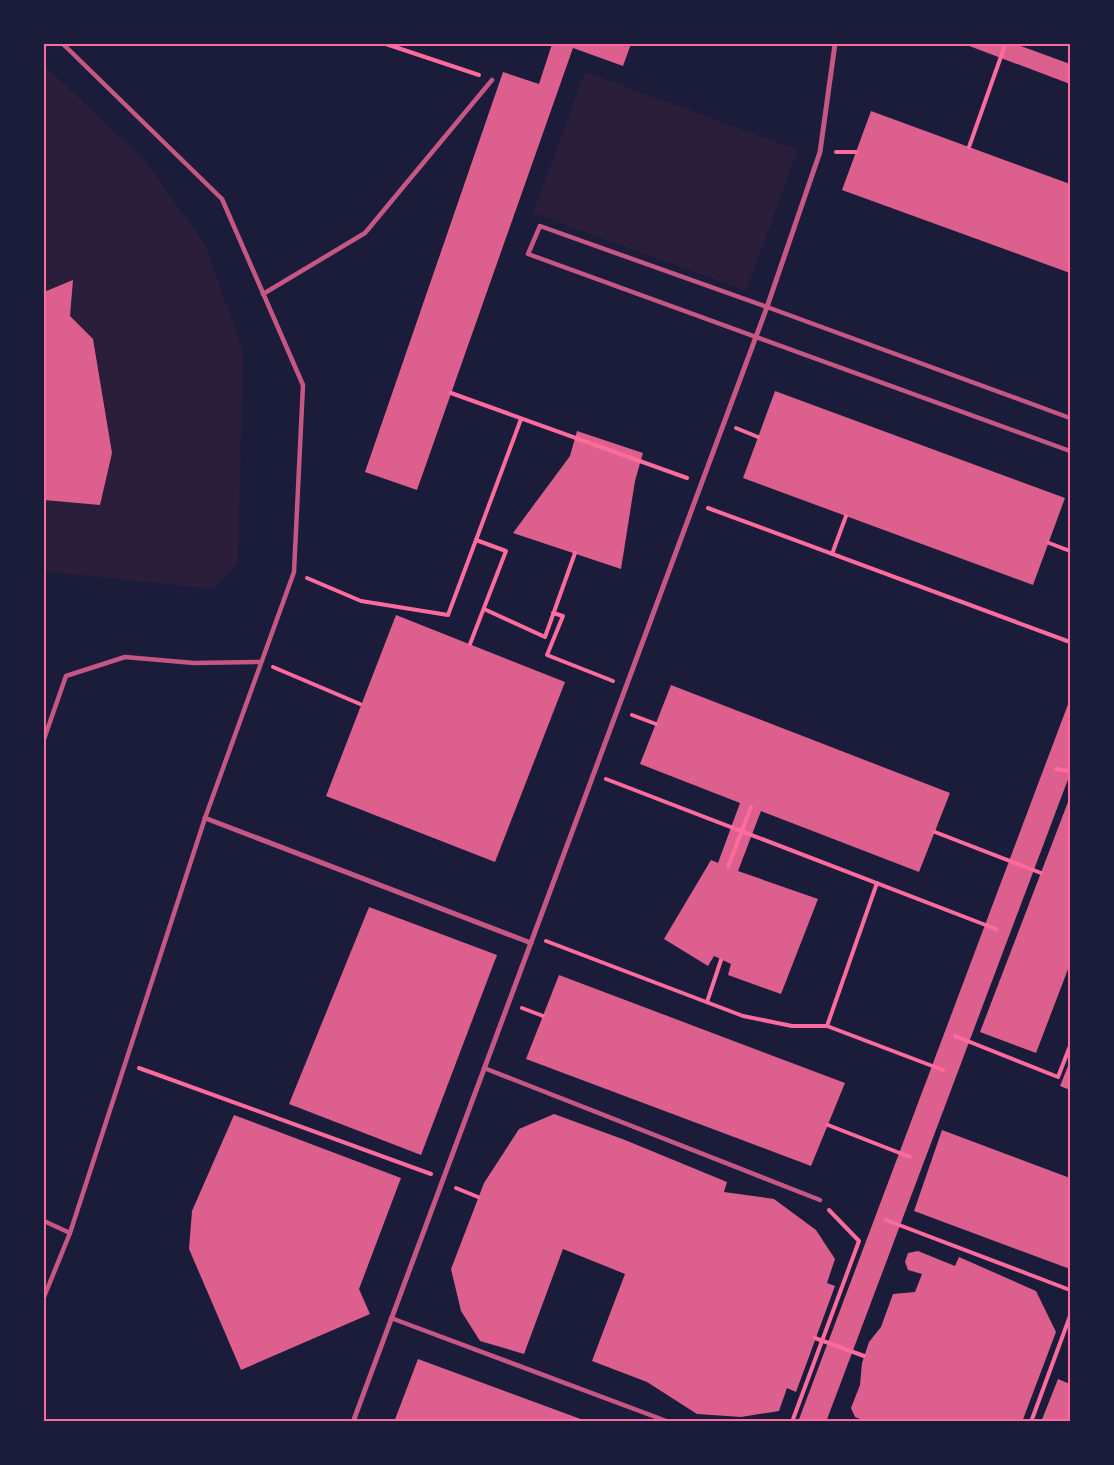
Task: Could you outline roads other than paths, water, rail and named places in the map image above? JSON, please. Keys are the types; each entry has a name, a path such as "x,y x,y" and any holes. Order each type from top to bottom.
{"street":[{"path":"353,1422 767,307 820,152 835,44"},
{"path":"204,818 531,943"}],"lane":[{"path":"44,1297 70,1233 204,818 294,572 303,385 222,199 63,44"},
{"path":"263,294 365,233 492,80"},
{"path":"1071,418 540,226 528,254 1071,451"},
{"path":"44,738 66,676 125,657 194,663 261,662"},
{"path":"484,1068 820,1200"},
{"path":"44,1221 70,1233"},
{"path":"391,1318 669,1422"}]}
